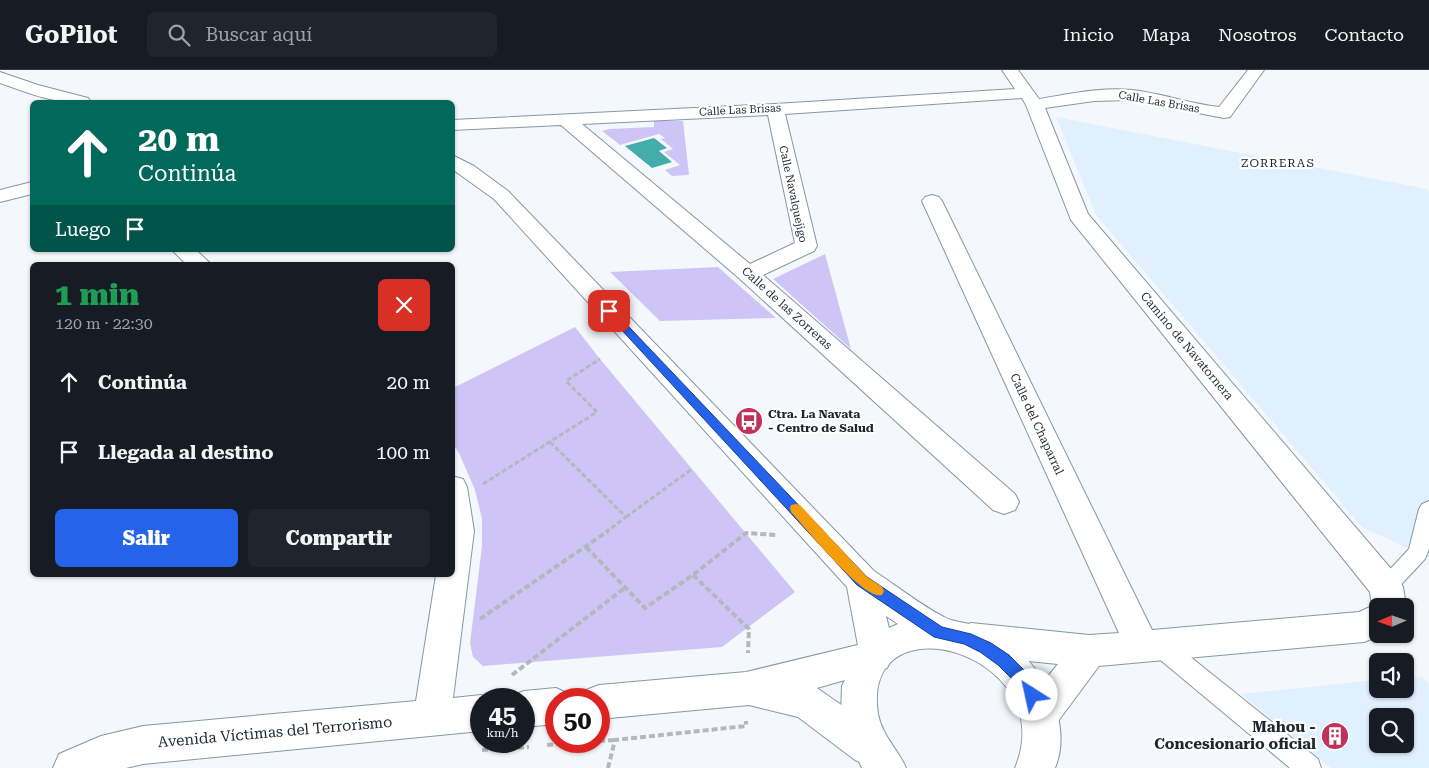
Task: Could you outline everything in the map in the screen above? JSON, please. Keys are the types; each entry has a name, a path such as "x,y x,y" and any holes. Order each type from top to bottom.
{"street":[{"name":"Camino de Navatornera","path":"1010,70 1031,99 1078,216 1379,598"},
{"name":"Calle Las Brisas","path":"455,125 1112,94 1144,97 1224,113 1256,70"},
{"path":"0,77 32,89 74,100"},
{"name":"Calle Navalquejigo","path":"748,274 806,246 775,109"},
{"name":"Calle de las Zorreras","path":"565,119 748,274 1004,502"},
{"path":"455,163 501,195 811,524 862,581 952,636 986,648 1004,660 1020,676 1032,695 1043,750"},
{"path":"0,196 30,188"},
{"name":"Calle del Chaparral","path":"932,201 1152,646"},
{"path":"185,252 197,262"},
{"path":"455,550 464,488"},
{"path":"432,718 452,577"},
{"path":"862,581 876,655 865,672 860,689 858,707 861,726 878,757"},
{"path":"610,701 746,689 876,655 899,639 911,635 952,636 1090,651 1364,627 1369,621"},
{"path":"1043,750 1090,651"},
{"path":"746,689 807,701 878,757"},
{"name":"Avenida Víctimas del Terrorismo","path":"73,768 101,755 142,745 470,714"}],"lane":[{"path":"1388,598 1418,553 1429,509"},
{"path":"1152,646 1309,768"}],"path":[{"path":"464,488 550,442 597,412 566,380 600,360"},
{"path":"550,442 626,517"},
{"path":"472,624 586,547 692,469"},
{"path":"586,547 645,608 693,575 746,533 791,536 811,524"},
{"path":"693,575 749,629 746,689"},
{"path":"520,688 626,587"},
{"path":"610,740 615,740"}],"shaded area":[{"path":"1056,117 1427,189 1429,192 1429,558 1362,527 1096,215"},
{"path":"654,121 683,121 689,175 672,176 665,170 680,165 664,152 673,149 661,139 665,138 659,134 620,145 602,131 654,127"},
{"path":"825,254 851,349 773,279"},
{"path":"718,267 776,318 660,321 610,272"},
{"path":"575,327 795,592 722,647 483,666 473,657 470,643 482,546 482,519 475,490 455,447 455,387"},
{"name":"Mahou - Concesionario oficial","path":"1414,677 1421,677 1429,683 1429,768 1331,768 1241,694 1369,681 1369,698 1414,698"}],"water":[{"path":"654,138 667,148 659,151 672,162 652,168 625,146"}],"slow traffic":[{"path":"796,508 862,581 877,591"}],"place":[{"name":"Ctra. La Navata - Centro de Salud","path":"749,421"},
{"name":"Mahou - Concesionario oficial","path":"1335,736"}],"district":[{"name":"ZORRERAS","path":"1278,163"}],"route":[{"path":"609,311 811,524 862,581 939,632 966,638 1004,660 1020,676 1032,695"}]}
